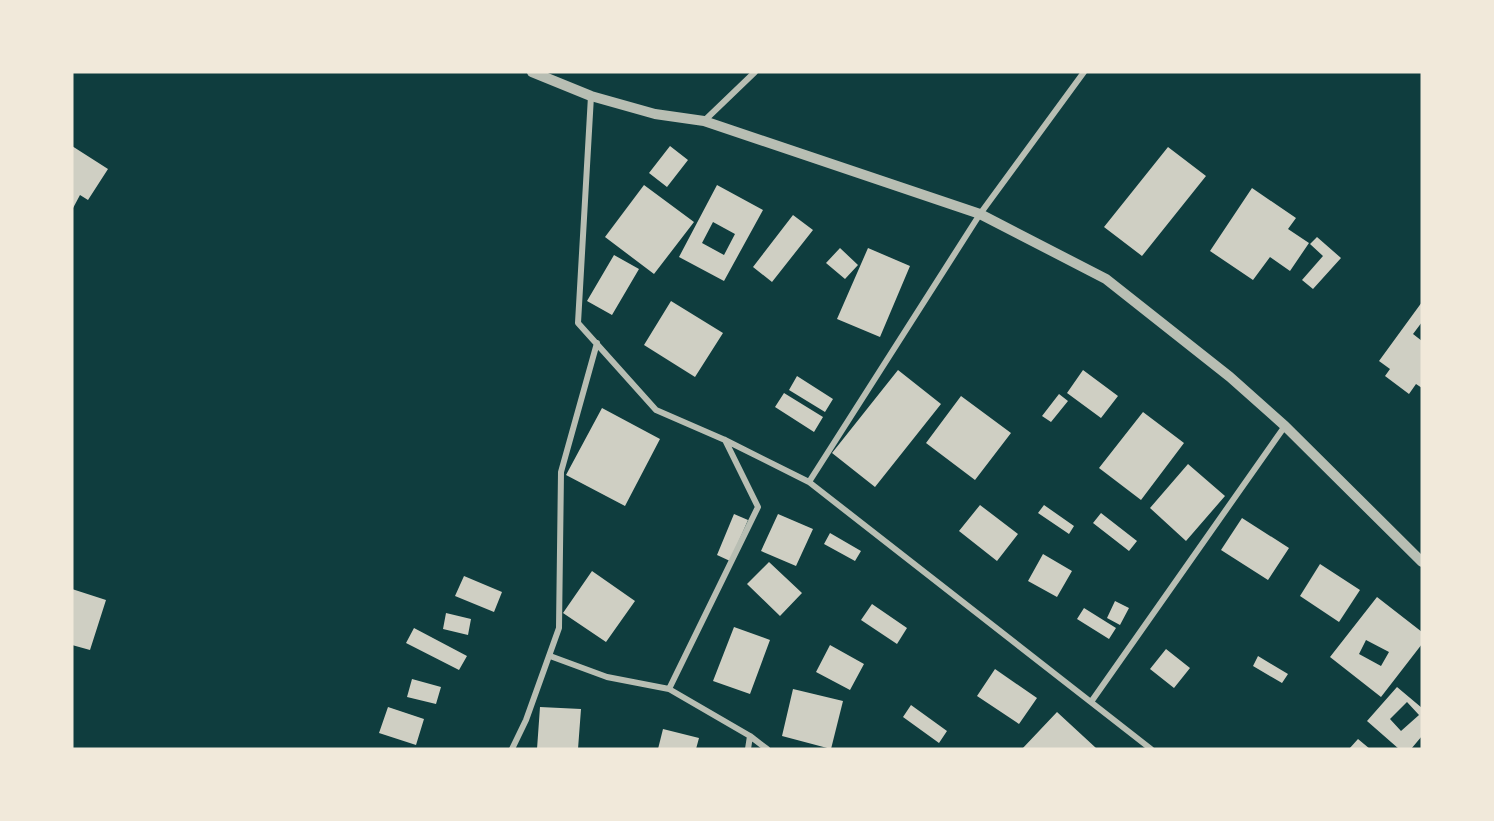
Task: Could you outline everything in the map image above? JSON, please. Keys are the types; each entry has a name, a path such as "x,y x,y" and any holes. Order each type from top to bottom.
{"street":[{"path":"532,72 591,96 655,114 704,121 980,214 1106,279 1230,377 1285,426 1422,562"},
{"path":"704,121 755,72"},
{"path":"809,482 980,214 1084,72"},
{"path":"591,96 578,323 656,410 725,440 809,482 1151,749"},
{"path":"512,749 526,720 559,628 561,472 597,344"},
{"path":"1091,702 1285,426"},
{"path":"669,689 758,507 725,440"},
{"path":"549,656 607,676 669,689 750,736 767,749"},
{"path":"748,749 750,736"}],"building":[{"path":"72,146 108,169 88,200 80,195 72,210"},
{"path":"670,146 688,160 667,187 649,173"},
{"path":"1168,147 1206,176 1142,256 1104,227"},
{"path":"644,185 694,222 654,274 605,237"},
{"path":"717,185 763,210 724,281 679,257","holes":["713,222 735,234 724,255 702,243"]},
{"path":"1252,188 1296,218 1288,229 1309,243 1290,271 1270,257 1253,280 1210,251"},
{"path":"793,215 813,230 772,282 753,267"},
{"path":"1317,237 1341,258 1313,289 1302,280 1323,256 1310,244"},
{"path":"840,248 858,265 845,279 826,263"},
{"path":"868,248 910,266 880,337 837,319"},
{"path":"614,255 639,269 612,315 587,301"},
{"path":"671,301 723,333 695,377 644,345"},
{"path":"1422,302 1422,322 1413,334 1422,341 1422,388 1416,384 1409,394 1385,376 1390,369 1379,361"},
{"path":"898,370 941,404 875,487 832,453"},
{"path":"1083,370 1118,396 1101,418 1067,393"},
{"path":"797,376 833,399 825,412 789,390"},
{"path":"784,393 823,417 814,432 775,407"},
{"path":"1059,394 1068,401 1051,422 1042,416"},
{"path":"961,396 1011,433 975,480 926,443"},
{"path":"602,408 660,439 625,506 566,475"},
{"path":"1143,412 1184,443 1141,500 1099,468"},
{"path":"1188,464 1225,496 1186,541 1150,508"},
{"path":"980,505 1018,534 997,561 959,531"},
{"path":"1044,505 1074,526 1069,534 1038,513"},
{"path":"1101,513 1137,541 1129,551 1093,523"},
{"path":"734,514 748,520 730,561 717,555"},
{"path":"778,514 813,529 796,566 761,551"},
{"path":"1242,518 1289,548 1268,580 1221,550"},
{"path":"830,533 861,551 855,561 824,544"},
{"path":"1043,554 1072,571 1057,597 1028,581"},
{"path":"769,562 802,593 780,616 747,584"},
{"path":"1320,564 1360,590 1339,622 1300,596"},
{"path":"592,571 635,601 606,642 563,613"},
{"path":"464,576 502,592 494,612 455,596"},
{"path":"72,589 106,600 90,650 72,645"},
{"path":"1377,597 1422,632 1422,644 1381,697 1330,657","holes":["1366,640 1389,652 1381,666 1359,654"]},
{"path":"1115,601 1129,608 1120,625 1107,618"},
{"path":"872,604 907,628 897,644 861,620"},
{"path":"1084,608 1116,628 1109,639 1077,619"},
{"path":"446,613 471,619 468,635 443,629"},
{"path":"734,627 770,640 750,694 713,681"},
{"path":"414,628 467,656 459,670 406,643"},
{"path":"830,645 864,664 850,690 816,672"},
{"path":"1166,649 1190,668 1174,688 1150,669"},
{"path":"1258,656 1288,674 1282,683 1253,666"},
{"path":"995,669 1037,698 1019,724 977,696"},
{"path":"412,679 441,687 436,704 407,697"},
{"path":"1397,687 1422,708 1422,736 1411,749 1399,749 1367,721","holes":["1407,702 1419,715 1401,731 1390,719"]},
{"path":"793,689 843,701 831,749 782,736"},
{"path":"911,705 947,731 939,743 903,717"},
{"path":"388,707 424,719 416,745 379,733"},
{"path":"540,707 581,709 578,749 537,749"},
{"path":"1057,712 1096,748 1022,749"},
{"path":"663,729 699,738 696,749 658,749"},
{"path":"1358,739 1370,749 1349,749"}]}
